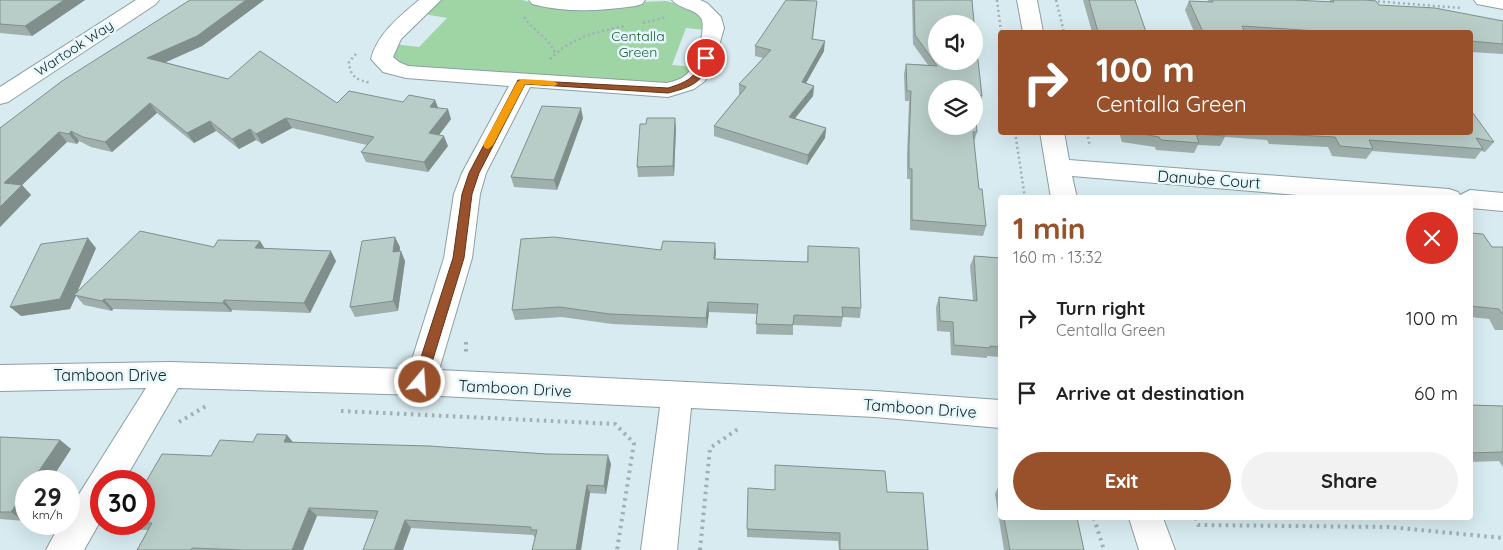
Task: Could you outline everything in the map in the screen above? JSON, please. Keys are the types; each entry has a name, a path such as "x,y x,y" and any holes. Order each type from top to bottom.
{"street":[{"name":"Wartook Way","path":"0,97 149,0"},
{"path":"431,0 385,46 382,59 391,67 406,72 651,90 668,90 683,86 695,79 702,71 713,32 713,23 708,14 698,6 676,8"},
{"path":"539,0 560,4 592,6 635,0"},
{"path":"1027,0 1033,30"},
{"path":"1484,0 1503,3"},
{"path":"420,382 458,258 467,194 474,173 522,82"},
{"path":"1053,135 1063,195"},
{"name":"Danube Court","path":"1058,167 1411,195"},
{"path":"1473,199 1503,202"},
{"path":"113,470 170,375"},
{"name":"Tamboon Drive","path":"0,378 170,375 420,382 677,396 875,404 998,414"},
{"path":"659,550 677,396"},
{"path":"64,550 90,507"},
{"path":"1147,520 1157,550"}],"path":[{"path":"997,0 1001,30"},
{"path":"1056,0 1064,30"},
{"path":"1371,0 1465,8"},
{"path":"638,24 676,8"},
{"path":"523,15 527,24 553,46 555,53"},
{"path":"546,64 564,46 586,36 631,25"},
{"path":"1015,135 1025,195"},
{"path":"1088,135 1091,151"},
{"path":"181,420 208,404"},
{"path":"333,411 615,424 634,443 617,550"},
{"path":"700,550 710,448 736,429 745,429"},
{"path":"1095,520 1104,550"},
{"path":"1197,520 1198,524 1426,528 1503,538"}],"green space":[{"name":"Centalla Green","path":"442,0 523,0 537,5 582,10 609,9 643,2 666,1 689,7 702,18 706,30 686,28 672,65 695,67 683,80 665,85 411,67 392,60 394,44 419,47 447,18 424,14"}],"building":[{"path":"0,0 64,0 25,26 0,24"},
{"path":"190,0 246,0 197,36 147,58 228,79 260,51 337,103 349,91 403,102 409,95 435,100 430,107 448,109 429,133 444,136 424,162 361,152 374,137 286,118 256,134 250,129 232,139 210,121 187,133 150,103 105,142 83,137 71,131 69,134 59,132 4,183 22,185 0,207 0,128 62,81"},
{"path":"786,0 817,1 812,39 825,41 802,82 814,86 789,117 826,128 808,155 714,126 746,87 739,84 771,50 755,46"},
{"path":"914,0 972,0 973,15 928,15 928,53 915,35"},
{"path":"1089,0 1135,0 1145,30 1097,30"},
{"path":"1212,0 1334,2 1333,0 1365,0 1376,1 1379,5 1435,8 1503,21 1503,44 1473,41 1473,30 1302,30 1242,26 1244,30 1202,30 1189,1 1213,2"},
{"path":"906,64 928,65 928,70 979,70 980,80 928,80 928,135 973,135 979,189 982,189 986,226 912,220 912,169 909,169 911,91 907,91"},
{"path":"542,106 581,108 554,180 511,177"},
{"path":"1473,113 1494,142 1476,138 1483,149 1369,140 1373,149 1340,146 1335,137 1295,135 1473,135"},
{"path":"647,118 675,118 673,166 637,167 640,124 646,124"},
{"path":"1148,135 1196,135 1199,143 1161,140 1159,137"},
{"path":"140,231 214,247 218,240 260,241 255,248 331,251 304,303 224,300 223,303 104,299 102,301 74,295"},
{"path":"1473,233 1483,234 1492,247 1503,247 1503,315 1499,309 1473,306"},
{"path":"395,237 393,252 401,251 393,301 350,307 362,241"},
{"path":"554,237 661,250 663,241 715,243 714,259 808,262 808,246 859,248 861,308 842,307 843,317 794,315 793,325 756,324 758,304 708,302 706,318 610,314 559,307 512,310 521,239"},
{"path":"88,238 60,299 10,307 41,244"},
{"path":"974,256 998,258 998,347 990,346 990,348 954,345 953,322 940,321 939,297 977,301"},
{"path":"1473,405 1503,406 1503,452 1473,453"},
{"path":"257,434 287,435 284,442 429,446 547,454 608,455 604,486 587,485 576,550 532,550 537,530 531,530 531,527 405,520 394,550 363,550 378,511 309,508 292,550 192,548 191,550 137,550 145,535 155,535 155,470 153,470 162,454 211,456 220,440 253,442"},
{"path":"0,437 60,440 40,470 15,470 15,506 11,512 0,512"},
{"path":"775,465 885,471 887,492 923,493 928,550 840,550 840,533 747,529 748,488 775,490"},
{"path":"1004,520 1077,520 1084,550 1010,550"}],"slow traffic":[{"path":"488,145 522,82 554,84"}],"route":[{"path":"420,382 458,258 467,194 474,173 522,82 668,90 683,86 695,79 702,71 706,58"}]}
